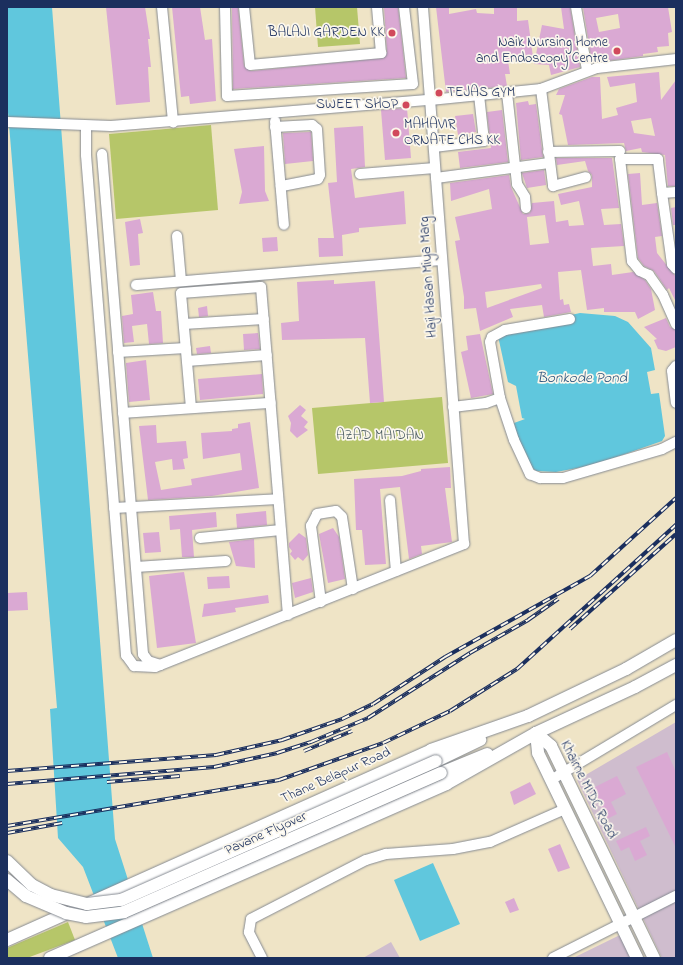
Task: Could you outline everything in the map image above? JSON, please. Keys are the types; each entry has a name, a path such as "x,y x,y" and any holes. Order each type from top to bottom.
{"main road":[{"name":"Thane Belapur Road","path":"7,940 95,902 430,750 528,716 626,669 676,640"},
{"path":"50,958 154,914 446,784 536,733 635,687 676,665"},
{"name":"Pavane Flyover","path":"7,861 32,885 51,895 87,904 121,900 436,761 528,716"},
{"name":"Pavane Flyover","path":"7,880 26,896 66,913 86,917 124,912 536,733"},
{"name":"Khairne MIDC Road","path":"536,733 551,746 654,958"},
{"name":"Khairne MIDC Road","path":"536,733 538,753 637,958"}],"street":[{"path":"162,7 173,122"},
{"path":"225,7 227,96 413,84 404,7"},
{"path":"244,7 250,65 381,53 377,7"},
{"name":"Haji Hasan Miya Marg","path":"396,571 464,544 423,7"},
{"path":"576,7 587,70"},
{"path":"7,122 83,125 173,122 479,96 541,89 587,70 676,59"},
{"path":"541,89 549,163 554,186 586,177"},
{"path":"507,93 517,184 525,197 526,208"},
{"path":"434,147 484,141 479,96"},
{"path":"274,114 284,226"},
{"path":"83,125 127,659 137,667 162,665 396,571 390,500"},
{"path":"275,128 312,125 317,129 320,175 318,179 281,186"},
{"path":"548,152 620,151"},
{"path":"102,154 143,654 148,661 162,665"},
{"path":"676,269 672,264 658,159 620,159 632,261 640,271 649,274 663,295 676,324"},
{"path":"360,174 436,173 516,169 549,163"},
{"path":"662,193 676,192"},
{"path":"177,236 181,281"},
{"path":"136,285 442,260"},
{"path":"190,408 181,293 261,287 288,615"},
{"path":"184,324 264,319"},
{"path":"570,319 505,330 492,337 490,342 500,398 514,440 530,474 540,478 563,478 662,449 676,442"},
{"path":"118,352 186,348"},
{"path":"187,361 267,355"},
{"path":"676,366 672,371 676,404"},
{"path":"453,407 500,398"},
{"path":"123,413 270,403"},
{"path":"114,508 278,499"},
{"path":"321,602 311,526 312,519 317,514 336,511 342,517 353,589"},
{"path":"200,538 281,530"},
{"path":"136,567 226,561"},
{"path":"551,780 676,705"},
{"path":"262,958 249,932 251,919 366,860 386,854 453,849 490,842 565,809"},
{"path":"553,958 676,896"}],"shaded area":[{"path":"676,722 676,958 662,958 577,780"},
{"path":"622,934 633,958 573,958"},
{"path":"391,942 400,958 363,958"}],"green space":[{"path":"315,7 357,7 360,44 318,47"},
{"path":"211,125 218,210 116,219 109,134"},
{"name":"AZAD MAIDAN","path":"442,397 448,463 318,474 312,408"},
{"path":"68,922 75,940 27,958 7,958 7,948"}],"water":[{"path":"7,7 52,7 115,839 153,958 118,958 83,867 58,838 50,709 57,708 7,100"},
{"name":"Bonkode Pond","path":"580,313 615,316 628,322 651,348 655,370 647,372 651,394 659,393 665,436 662,441 594,465 556,472 536,471 531,467 517,437 514,423 525,419 522,418 516,386 508,382 498,336 505,330"},
{"path":"433,863 460,924 420,941 394,880"}],"building":[{"path":"106,7 145,7 150,39 148,39 151,67 148,67 150,102 116,105"},
{"path":"172,7 200,7 205,40 212,39 216,101 190,104 189,96 181,97"},
{"name":"BALAJI GARDEN KK","path":"232,7 238,7 244,66 251,71 384,58 387,52 384,7 398,7 406,78 233,89"},
{"path":"436,7 449,7 449,14 476,9 477,13 494,14 494,7 517,7 517,21 528,20 533,57 508,61 510,74 505,74 507,86 446,92"},
{"path":"561,7 570,7 580,67 551,75 549,65 534,64 542,25 564,29"},
{"path":"583,7 668,7 672,32 668,33 669,46 657,47 658,52 643,54 643,56 592,63","holes":["618,14 620,28 599,32 596,18"]},
{"path":"659,72 661,100 676,80 676,186 668,186 665,155 642,152 641,148 626,151 624,143 568,145 562,115 559,114 565,95 556,95 559,89 592,77 600,77 602,119 618,115 616,108 637,102 635,83 610,87 607,77","holes":["651,118 655,136 634,133 631,121"]},
{"path":"528,101 529,105 536,104 543,157 521,160 516,103"},
{"name":"MAHAVIR ORNATE CHS KK","path":"407,108 411,158 385,160 381,110"},
{"path":"502,110 508,162 460,168 458,152 491,148 487,112"},
{"path":"473,114 476,132 458,135 455,116"},
{"path":"363,126 365,167 351,169 355,198 404,191 406,224 359,228 359,232 342,235 343,256 319,257 318,238 334,238 328,183 337,182 334,128"},
{"path":"311,132 313,161 285,164 283,133"},
{"path":"264,146 265,191 269,201 239,204 242,192 234,149"},
{"path":"556,158 612,158 619,208 601,209 604,225 621,224 624,246 591,248 593,266 611,264 612,275 633,272 645,280 651,289 655,310 638,319 635,312 604,312 604,308 587,310 581,270 558,272 560,300 563,299 564,305 569,304 571,312 544,317 542,305 510,309 513,317 480,331 476,308 464,309 464,297 455,241 460,240 455,217 492,209 489,189 451,201 450,183 509,175 511,187 523,214 530,213 532,203 554,201 556,222 568,220 569,226 584,225 579,201 561,205 558,194 592,187 592,175 588,171 585,161 557,165","holes":["545,215 549,243 530,245 527,217","541,284 542,288 487,308 485,292"]},
{"path":"544,170 546,185 527,188 522,173"},
{"path":"640,173 642,205 657,203 662,236 655,237 657,253 676,277 676,302 669,288 667,290 654,271 644,266 638,258 628,174"},
{"path":"676,207 676,225 673,225 671,208"},
{"path":"140,219 143,233 138,234 140,265 130,266 125,222"},
{"path":"277,237 278,251 263,252 262,238"},
{"path":"334,280 334,284 375,281 384,402 370,403 365,338 282,340 281,323 299,321 297,282"},
{"path":"153,292 156,311 161,311 163,343 149,344 147,324 132,326 134,342 124,343 122,316 133,314 131,295"},
{"path":"207,306 208,316 199,317 198,308"},
{"path":"666,318 670,327 676,330 676,347 666,351 658,349 654,340 657,339 644,327"},
{"path":"258,333 260,349 244,350 243,334"},
{"path":"480,334 493,394 471,398 461,352 468,350 466,336"},
{"path":"210,346 211,353 197,354 196,348"},
{"path":"146,360 150,400 129,402 126,363"},
{"path":"262,374 263,394 200,400 198,379"},
{"path":"300,405 306,410 301,416 308,422 304,427 308,430 297,438 290,431 291,423 288,416"},
{"path":"250,422 259,488 212,496 148,500 139,426 156,425 157,443 186,441 188,458 183,459 185,469 173,470 172,459 155,462 161,490 192,485 191,479 242,470 240,453 203,459 201,433 232,431 232,429 238,428 238,424"},
{"path":"450,467 451,488 445,488 452,542 421,546 422,554 409,559 400,487 380,489 386,564 365,565 362,530 356,530 354,479 402,476 421,471 421,469"},
{"path":"266,511 267,525 237,528 236,514"},
{"path":"216,512 217,527 192,530 194,557 182,557 180,529 170,530 169,516"},
{"path":"333,528 339,537 345,579 328,583 319,534"},
{"path":"159,532 161,552 145,553 143,533"},
{"path":"299,533 306,538 308,555 303,561 298,557 295,560 290,554 292,551 289,547 289,543"},
{"path":"254,539 255,568 236,566 229,542"},
{"path":"184,572 196,643 157,648 149,576"},
{"path":"229,576 230,588 208,589 207,577"},
{"path":"311,578 313,592 295,598 292,583"},
{"path":"27,592 28,610 7,611 7,593"},
{"path":"268,595 269,603 235,608 236,612 202,617 204,604"},
{"path":"667,752 676,772 676,848 636,767"},
{"path":"617,776 626,794 611,802 617,814 607,819 593,788"},
{"path":"530,782 536,794 514,805 510,792"},
{"path":"646,827 650,836 640,841 647,855 635,861 629,847 621,851 616,841"},
{"path":"560,844 570,868 558,872 548,849"},
{"path":"514,898 519,910 510,913 505,902"}],"railway":[{"path":"7,771 216,755 282,740 342,719 373,704 445,657 590,576 676,498"},
{"path":"7,826 279,780 383,743 450,711 517,669 676,525"},
{"path":"570,629 676,534"},
{"path":"7,784 214,767 277,753 311,742 368,718 470,653 528,620 558,599"},
{"path":"304,751 352,731"},
{"path":"107,782 180,776"},
{"path":"7,833 62,823"}],"place":[{"name":"BALAJI GARDEN KK","path":"392,33"},
{"name":"Naik Nursing Home and Endoscopy Centre","path":"617,51"},
{"name":"TEJAS GYM","path":"439,93"},
{"name":"SWEET SHOP","path":"406,105"},
{"name":"MAHAVIR ORNATE CHS KK","path":"396,133"}]}
